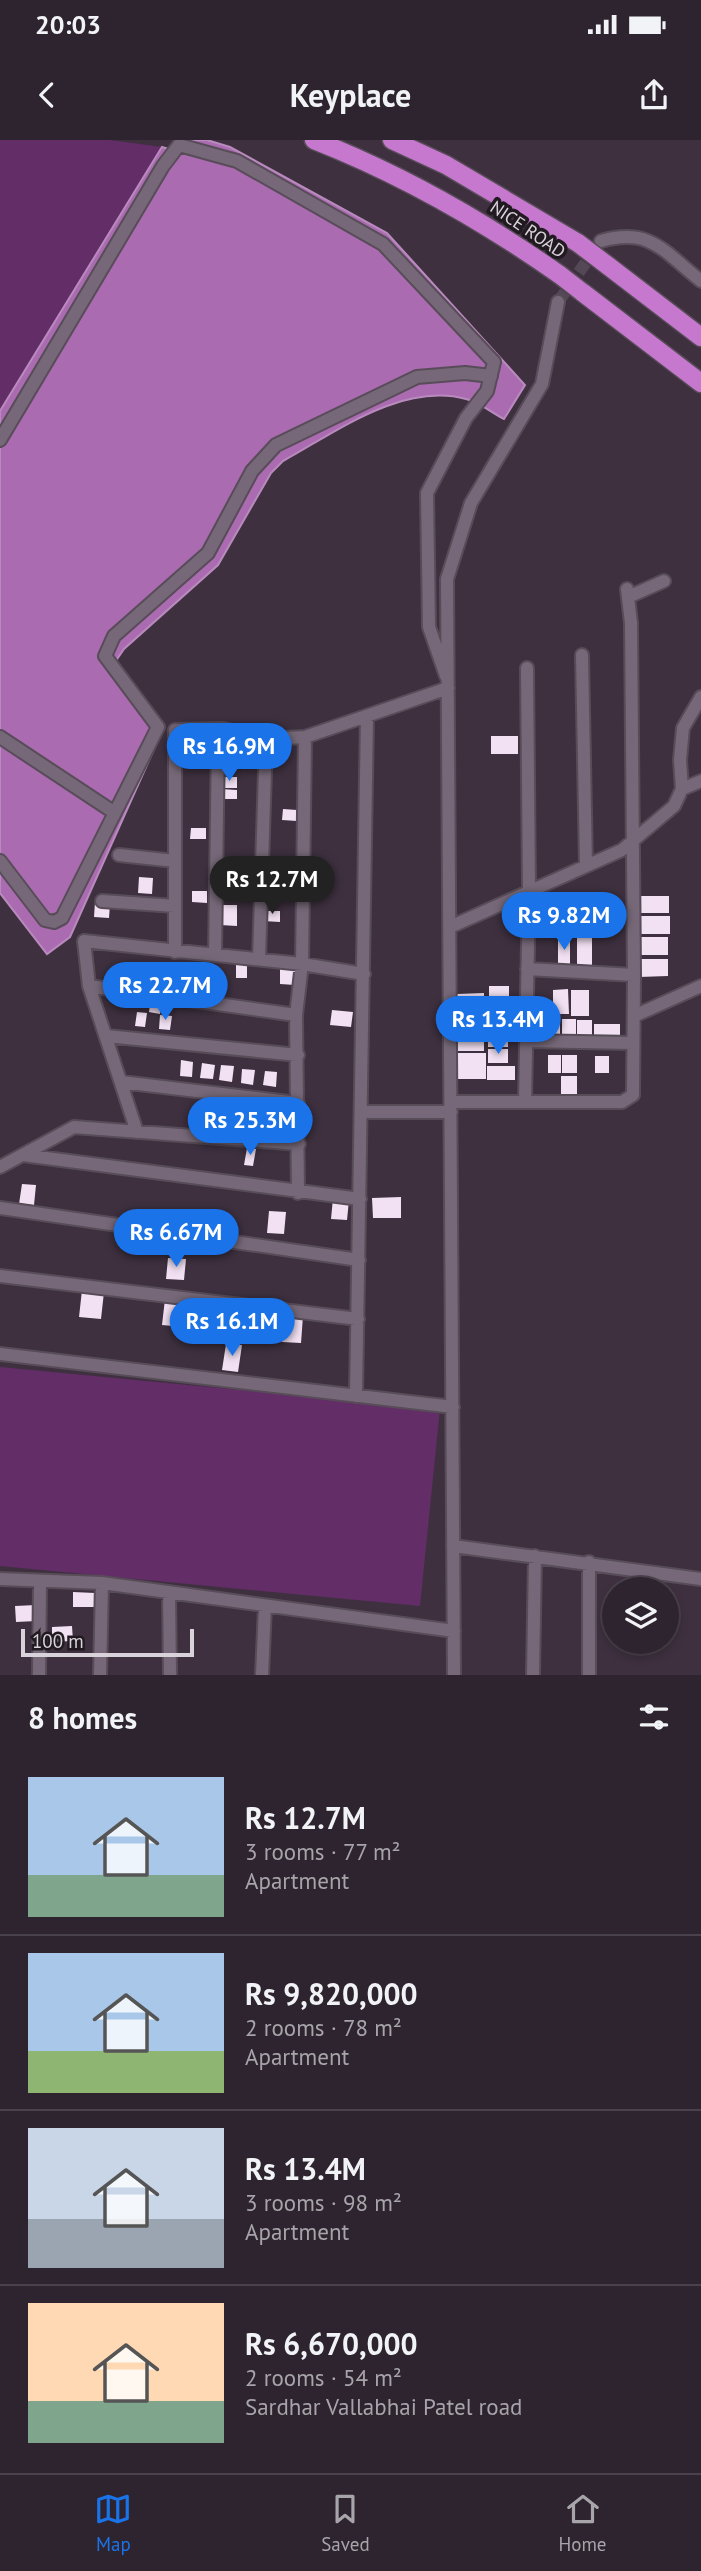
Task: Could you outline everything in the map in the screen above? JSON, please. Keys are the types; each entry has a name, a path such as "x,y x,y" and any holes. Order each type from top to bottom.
{"highway":[{"name":"NICE ROAD","path":"314,140 381,167 435,194 559,275 701,383"},
{"name":"NICE ROAD","path":"392,140 446,165 578,243 701,337"}],"street":[{"path":"0,440 163,166 179,145 237,161 383,244 494,362 487,391 466,418 427,492 429,627 448,684"},
{"path":"601,241 624,235 640,236 701,281"},
{"path":"454,1675 447,579 471,503 542,384 558,302"},
{"path":"0,860 45,919 54,922 62,918 158,727 106,656 114,636 208,553 252,471 276,445 417,377 465,373 491,376"},
{"path":"362,1112 524,1102 622,1102 633,1095 634,975 628,593 664,581"},
{"path":"582,655 586,866"},
{"path":"524,1102 529,890 527,668"},
{"path":"175,952 175,730 223,729 266,738 305,737 448,684"},
{"path":"450,927 622,850 674,806 682,789 680,760 683,728 701,697"},
{"path":"356,1396 367,716"},
{"path":"215,955 218,740 223,729"},
{"path":"0,737 115,813"},
{"path":"298,1193 296,1015 302,964 305,737"},
{"path":"259,959 266,738"},
{"path":"682,789 701,781"},
{"path":"119,855 175,862"},
{"path":"102,901 175,906"},
{"path":"137,1132 89,986 84,940 302,964 364,974"},
{"path":"527,969 634,975"},
{"path":"89,986 296,1015"},
{"path":"634,1016 701,986"},
{"path":"106,1036 298,1055"},
{"path":"526,1041 633,1043"},
{"path":"121,1082 298,1102"},
{"path":"0,1167 74,1128 299,1144"},
{"path":"23,1155 360,1199"},
{"path":"0,1208 359,1260"},
{"path":"0,1276 358,1319"},
{"path":"0,1354 453,1407"},
{"path":"453,1546 701,1579"},
{"path":"533,1675 535,1556"},
{"path":"589,1562 589,1675"},
{"path":"0,1579 40,1583 102,1583 454,1631"},
{"path":"39,1675 40,1583"},
{"path":"100,1675 102,1583"},
{"path":"169,1592 170,1675"},
{"path":"262,1675 265,1606"}],"shaded area":[{"path":"0,140 110,140 162,147 0,411"},
{"path":"190,140 207,140 230,147 387,233 525,385 504,419 471,400 442,396 418,397 370,413 347,424 283,461 271,473 218,565 124,649 113,665 164,727 70,937 47,954 0,893 0,411 162,147 185,154"},
{"path":"0,1367 440,1409 420,1606 0,1566"}],"building":[{"path":"491,736 518,736 518,754 491,754"},
{"path":"222,777 237,777 237,788 221,788"},
{"path":"221,789 237,790 237,799 221,799"},
{"path":"283,809 297,810 297,821 282,820"},
{"path":"191,828 206,828 206,839 190,839"},
{"path":"139,877 153,878 152,894 138,893"},
{"path":"192,891 207,891 207,903 192,902"},
{"path":"641,896 669,896 669,913 641,913"},
{"path":"95,902 110,904 109,918 94,917"},
{"path":"220,905 237,905 237,926 220,925"},
{"path":"264,911 280,911 280,922 263,921"},
{"path":"641,916 670,916 670,934 641,934"},
{"path":"577,936 592,936 592,966 577,966"},
{"path":"558,937 570,937 570,967 558,967"},
{"path":"639,937 668,937 668,955 639,955"},
{"path":"639,959 668,959 668,976 639,977"},
{"path":"236,962 247,962 247,978 236,978"},
{"path":"125,966 138,967 137,983 124,982"},
{"path":"280,968 296,969 295,985 280,984"},
{"path":"489,986 509,986 509,1000 489,1000"},
{"path":"568,989 569,1014 553,1014 553,990"},
{"path":"571,990 589,990 589,1016 571,1016"},
{"path":"484,993 484,1009 457,1009 457,994"},
{"path":"151,997 162,998 160,1014 149,1012"},
{"path":"488,1002 508,1002 508,1014 488,1014"},
{"path":"332,1010 353,1012 351,1027 330,1025"},
{"path":"137,1012 147,1013 145,1027 135,1026"},
{"path":"160,1015 172,1016 170,1030 159,1029"},
{"path":"459,1016 484,1016 484,1029 459,1029"},
{"path":"508,1018 508,1032 488,1032 488,1019"},
{"path":"547,1019 560,1019 560,1034 547,1035"},
{"path":"562,1019 576,1019 576,1035 562,1035"},
{"path":"577,1020 592,1020 592,1035 577,1035"},
{"path":"594,1024 620,1024 620,1038 594,1038"},
{"path":"488,1034 508,1034 508,1047 488,1047"},
{"path":"457,1037 484,1037 484,1051 457,1051"},
{"path":"488,1049 508,1049 508,1063 488,1063"},
{"path":"455,1053 486,1053 486,1079 455,1079"},
{"path":"548,1055 561,1055 561,1073 548,1073"},
{"path":"562,1055 577,1055 577,1073 562,1073"},
{"path":"595,1056 609,1056 609,1073 595,1073"},
{"path":"181,1060 193,1062 192,1077 180,1076"},
{"path":"202,1063 215,1065 213,1079 200,1078"},
{"path":"221,1065 234,1066 232,1082 219,1080"},
{"path":"487,1066 515,1066 515,1080 487,1080"},
{"path":"242,1069 255,1070 253,1085 241,1083"},
{"path":"265,1071 277,1072 276,1087 263,1085"},
{"path":"561,1076 577,1076 577,1096 561,1097"},
{"path":"247,1148 256,1149 253,1166 244,1165"},
{"path":"22,1184 36,1185 34,1205 19,1204"},
{"path":"401,1197 401,1218 373,1218 372,1198"},
{"path":"333,1198 349,1200 347,1220 331,1219"},
{"path":"269,1211 286,1212 284,1234 267,1233"},
{"path":"168,1258 186,1259 184,1280 166,1279"},
{"path":"82,1290 104,1292 101,1319 79,1317"},
{"path":"165,1299 186,1301 183,1327 162,1325"},
{"path":"284,1315 303,1316 301,1343 282,1342"},
{"path":"226,1344 242,1345 238,1372 222,1370"},
{"path":"73,1592 95,1593 95,1607 73,1607"},
{"path":"36,1605 37,1621 16,1622 15,1606"},
{"path":"72,1626 73,1641 52,1642 52,1627"}],"tunnel":[{"path":"558,302 596,248"}]}
